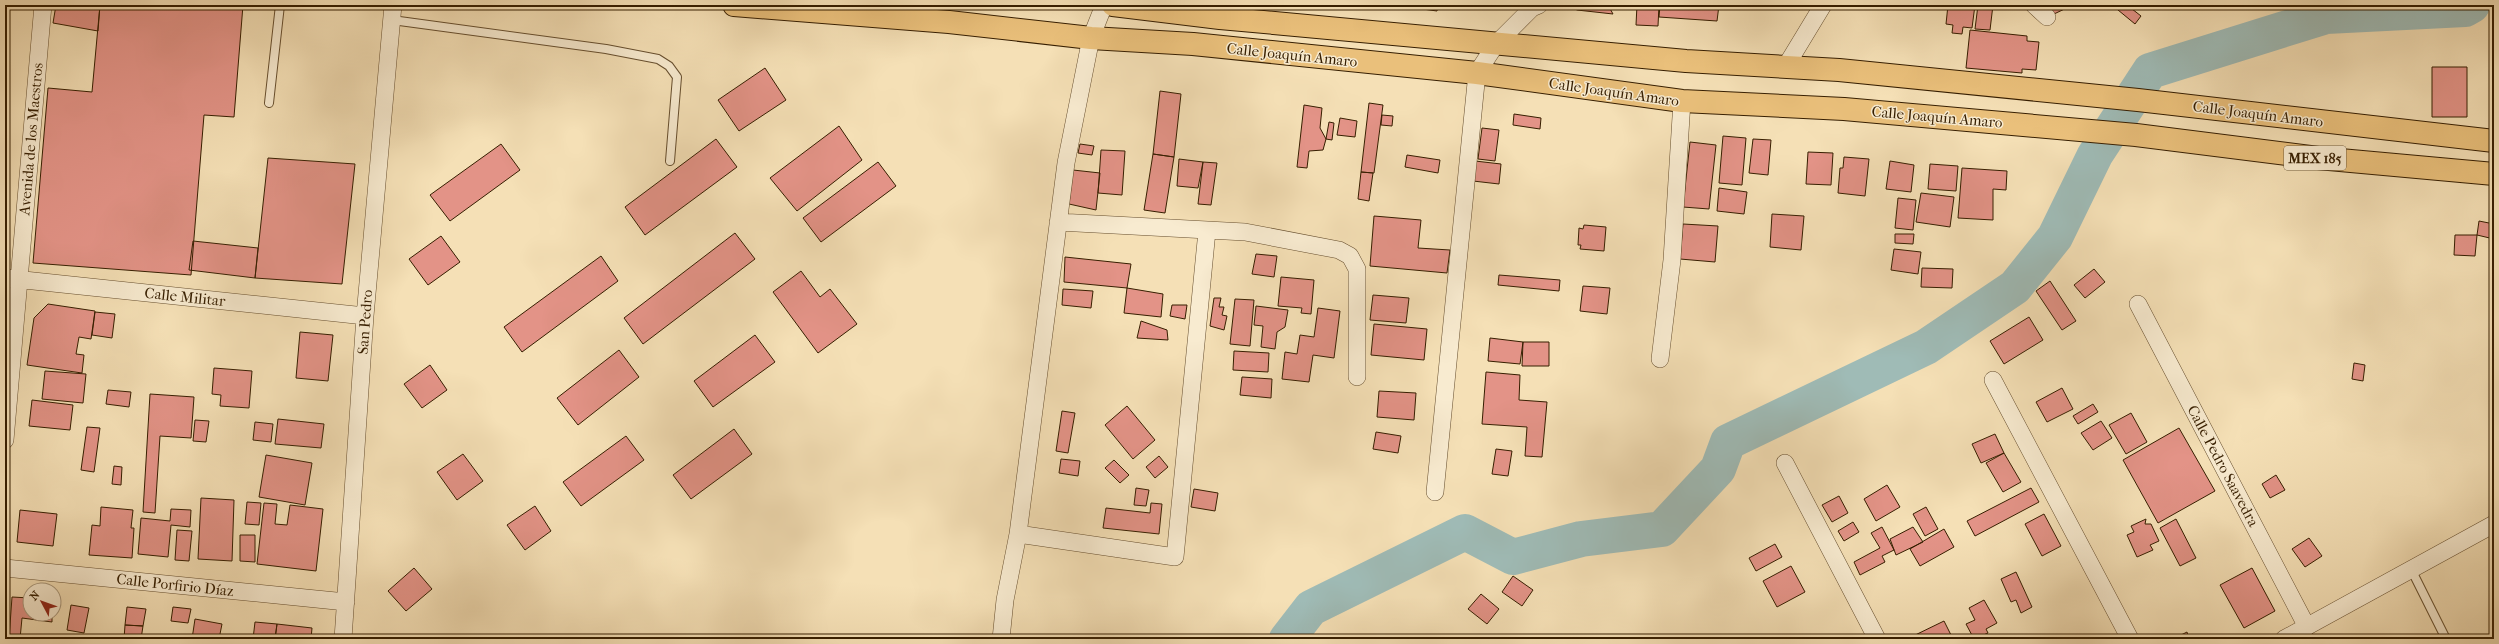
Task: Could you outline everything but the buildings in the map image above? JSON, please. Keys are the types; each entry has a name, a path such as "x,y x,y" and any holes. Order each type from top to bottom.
{"main road":[{"name":"Calle Joaquín Amaro","path":"734,5 948,22 1091,38 1193,44 1477,73 1682,102 1844,109 2136,135 2318,158 2494,174"},
{"name":"Calle Joaquín Amaro","path":"1113,5 1163,8 1496,44 1686,62 1786,66 2070,93 2494,141"}],"street":[{"name":"Avenida de los Maestros","path":"5,440 12,279 43,5"},
{"path":"1001,639 1005,600 1018,534 1066,163 1091,38 1104,5"},
{"path":"1435,492 1477,73 1496,44 1532,8 1538,5"},
{"path":"1786,66 1823,5"},
{"path":"2034,5 2047,17"},
{"name":"San Pedro","path":"342,639 346,602 365,316 393,13"},
{"path":"1660,359 1672,260 1682,102"},
{"path":"1058,222 1245,232 1339,250 1350,256 1357,269 1357,377"},
{"path":"1018,534 1174,557 1207,231"},
{"name":"Calle Militar","path":"12,279 365,316"},
{"name":"Calle Pedro Saavedra","path":"2138,304 2307,627"},
{"path":"1993,380 2130,639"},
{"path":"1785,463 1877,639"},
{"path":"2284,639 2494,524"},
{"name":"Calle Porfirio Díaz","path":"5,568 346,602"}],"lane":[{"path":"269,104 280,5"},
{"path":"393,13 658,59 669,66 676,78 670,161"},
{"path":"2411,569 2446,639"}],"waterway":[{"path":"1287,639 1311,608 1465,532 1513,557 1581,539 1662,529 1718,469 1728,442 1926,347 2015,287 2055,237 2095,155 2150,71 2326,16 2465,9 2472,5"}]}
